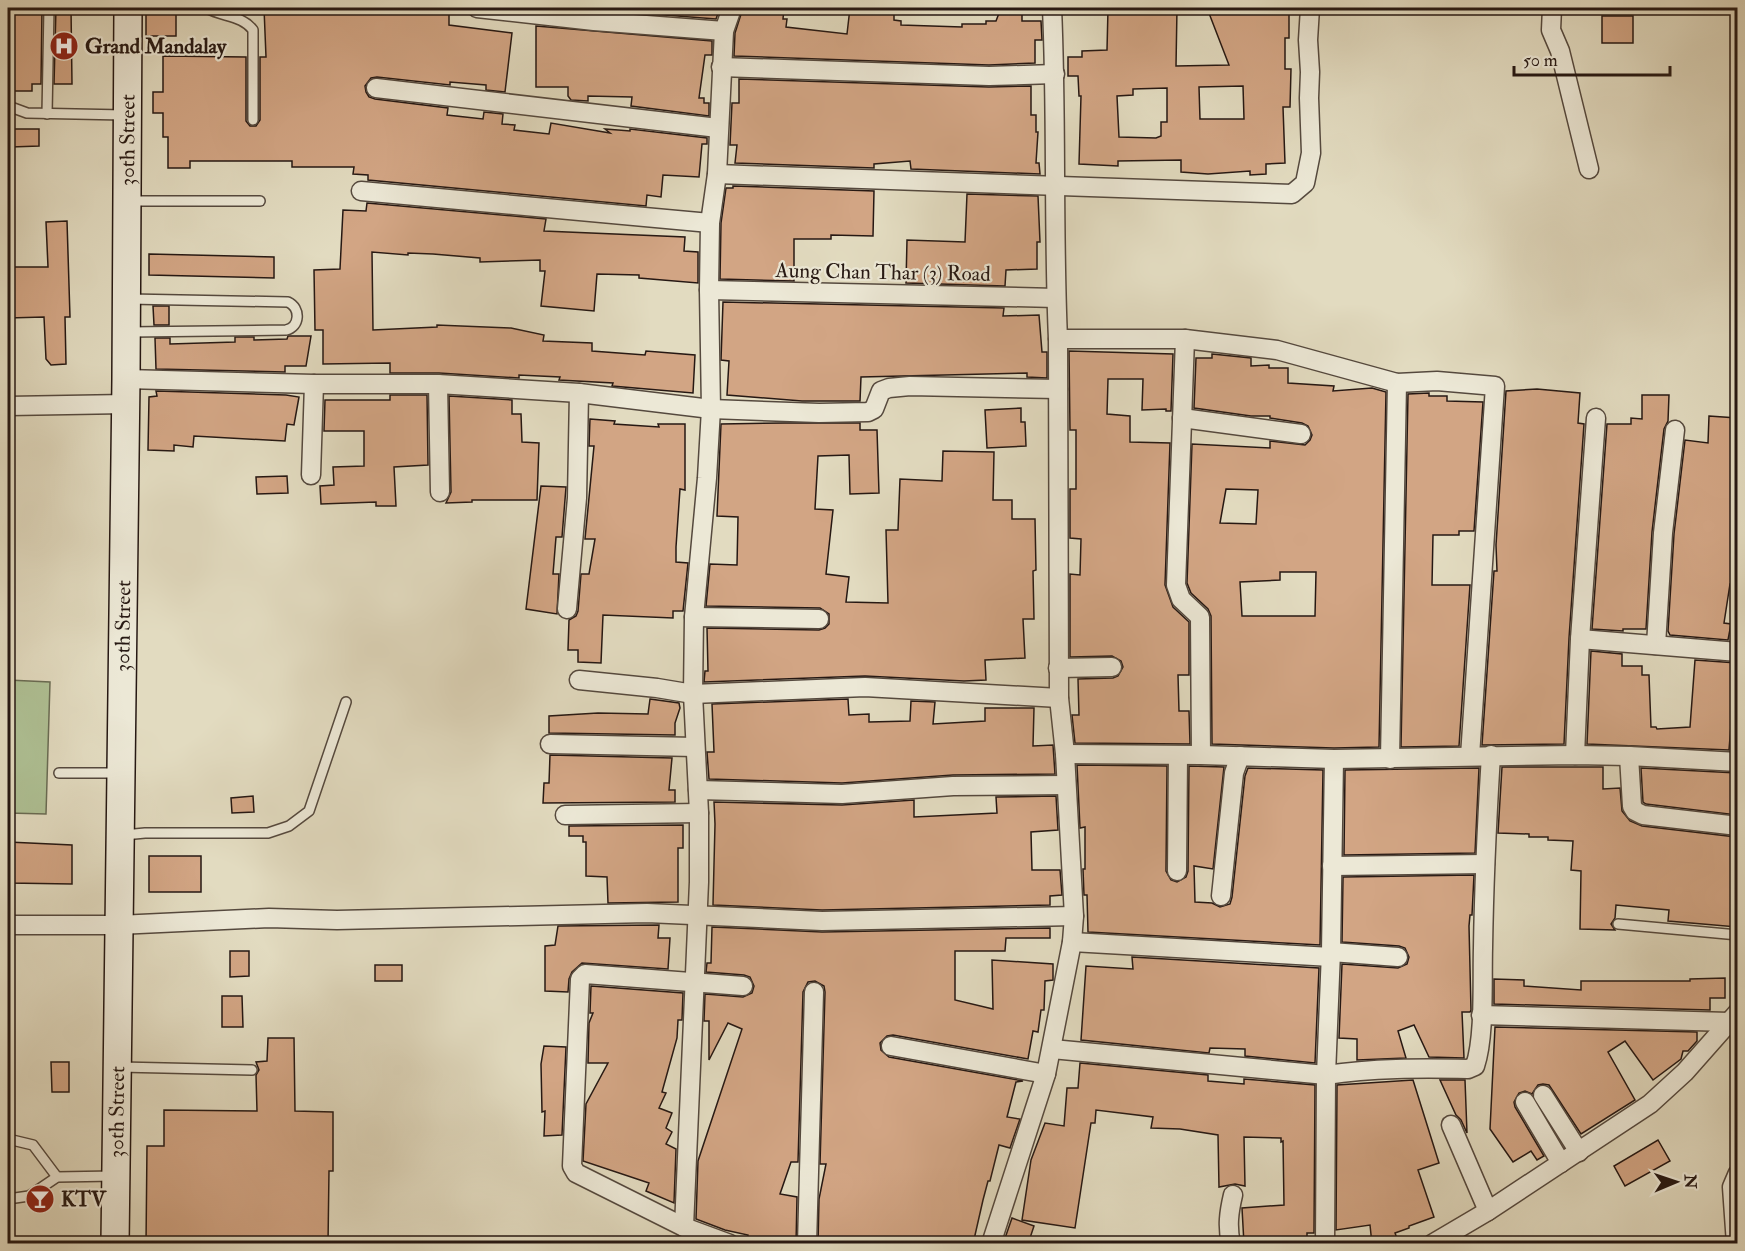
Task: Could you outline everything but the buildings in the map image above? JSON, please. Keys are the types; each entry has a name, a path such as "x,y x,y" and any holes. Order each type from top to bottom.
{"main road":[{"name":"30th Street","path":"115,1244 126,392 128,8"}],"street":[{"path":"477,8 724,32"},
{"path":"684,1227 699,882 699,813 693,694 694,617 711,409 709,290 711,223 717,174 724,32 732,8"},
{"path":"991,1244 1046,1074 1072,942 1074,916 1058,668 1058,339 1055,74 1052,8"},
{"path":"717,174 1292,194 1305,183 1311,153 1308,40 1310,8"},
{"path":"1552,8 1551,30 1560,51 1589,169"},
{"path":"721,68 989,76 1055,74"},
{"path":"376,88 718,128"},
{"path":"362,191 711,223"},
{"name":"Aung Chan Thar (3) Road","path":"709,290 1056,298"},
{"path":"1058,339 1185,339 1277,350 1397,383 1437,381 1495,386 1470,756"},
{"path":"1185,339 1176,585 1181,599 1200,617 1201,755"},
{"path":"1390,759 1397,383"},
{"path":"8,406 126,392 314,384 438,384 579,393 711,409 819,413 868,412 874,409 881,391 889,388 910,386 1058,389"},
{"path":"311,475 314,384"},
{"path":"438,384 440,492"},
{"path":"567,609 577,498 579,393"},
{"path":"1182,418 1302,434"},
{"path":"1575,755 1580,639 1596,418"},
{"path":"1656,645 1663,533 1675,430"},
{"path":"694,617 819,619"},
{"path":"1580,639 1737,652"},
{"path":"1058,668 1112,666"},
{"path":"579,680 693,694 865,687 1059,698"},
{"path":"550,744 695,747"},
{"path":"1065,754 1178,754 1334,759 1491,755 1737,759"},
{"path":"1177,871 1178,754"},
{"path":"1052,1049 1326,1075 1419,1068 1468,1069 1475,1066 1478,1057 1481,1015 1485,864 1491,755"},
{"path":"1221,896 1234,773 1240,756"},
{"path":"1629,756 1632,806 1635,811 1642,815 1737,826"},
{"path":"1325,1244 1326,1075 1331,955 1334,759"},
{"path":"698,790 842,794 953,786 1065,785"},
{"path":"565,815 699,813"},
{"path":"1332,866 1485,864"},
{"path":"8,925 118,925 269,918 337,920 647,913 822,921 1074,916"},
{"path":"1072,942 1398,957"},
{"path":"729,1244 684,1227 576,1173 572,1166 580,979 582,975 743,986"},
{"path":"807,1244 814,992"},
{"path":"1481,1015 1733,1017"},
{"path":"1432,1244 1488,1211 1650,1104 1685,1072 1733,1017"},
{"path":"891,1046 1046,1074"},
{"path":"1543,1095 1579,1152"},
{"path":"1525,1102 1561,1163"},
{"path":"1451,1125 1488,1211"},
{"path":"1736,1244 1732,1187 1737,1173"},
{"path":"1232,1244 1228,1233 1228,1218 1233,1195"}],"lane":[{"path":"47,114 49,8"},
{"path":"207,8 240,19 248,23 253,30 253,120"},
{"path":"8,106 27,113 127,116"},
{"path":"126,201 260,201"},
{"path":"126,299 288,302 295,305 297,309 296,325 286,330 126,332"},
{"path":"119,836 145,833 268,833 289,826 309,811 346,702"},
{"path":"59,773 120,773"},
{"path":"1618,924 1737,935"},
{"path":"117,1067 252,1070"},
{"path":"8,1139 33,1145 57,1177"},
{"path":"8,1199 29,1196 57,1177 116,1176"}],"green space":[{"path":"8,680 50,682 46,814 8,813"}],"place":[{"name":"Grand Mandalay","path":"64,46"},
{"name":"KTV","path":"40,1199"}]}
